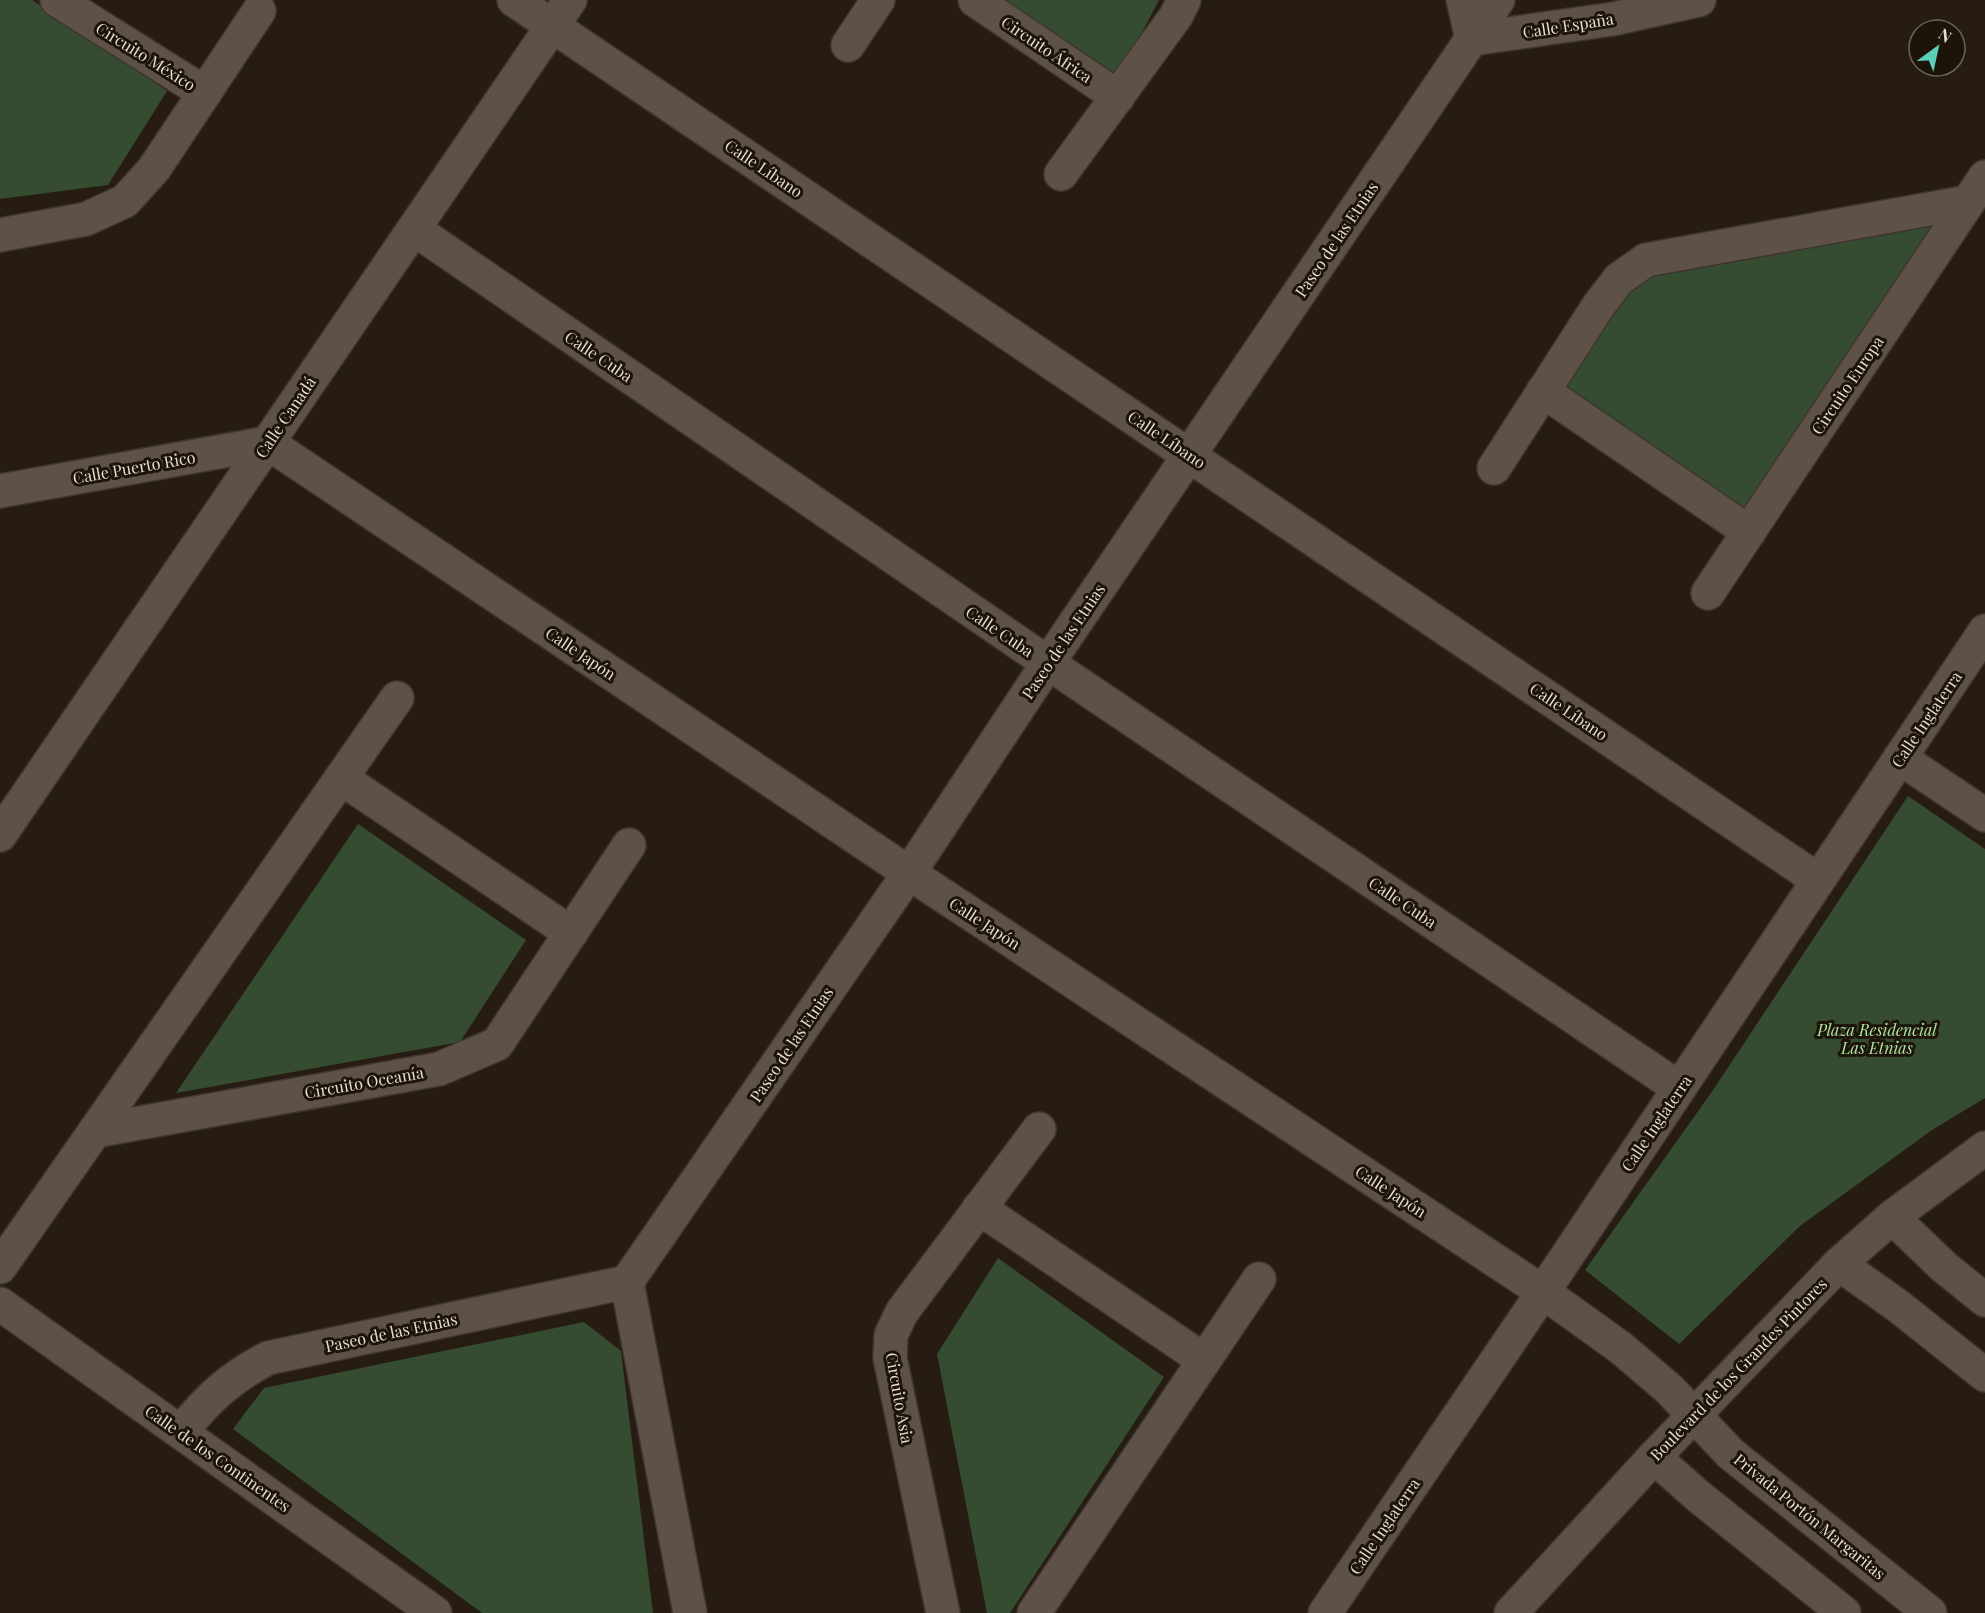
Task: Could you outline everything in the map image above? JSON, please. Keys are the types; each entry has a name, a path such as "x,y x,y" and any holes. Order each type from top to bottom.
{"street":[{"name":"Circuito México","path":"57,0 205,93"},
{"name":"Calle Líbano","path":"514,0 561,13 1189,454 1818,880"},
{"path":"848,45 878,0"},
{"name":"Circuito África","path":"975,0 1118,97"},
{"path":"1062,174 1176,16 1184,0"},
{"path":"1463,0 1472,39"},
{"name":"Paseo de las Etnias","path":"181,1432 207,1400 238,1374 268,1358 627,1282 909,873 1189,454 1498,0"},
{"name":"Calle España","path":"1472,39 1613,19 1699,0"},
{"name":"Circuito México","path":"0,235 86,219 125,201 154,169 259,11"},
{"name":"Calle Canadá","path":"0,835 561,13"},
{"path":"1494,468 1599,305 1619,279 1646,260 1977,189"},
{"name":"Circuito Europa","path":"1708,593 1977,189"},
{"name":"Calle Cuba","path":"414,229 1048,663 1679,1088"},
{"path":"1543,391 1749,532"},
{"name":"Calle Puerto Rico","path":"0,491 268,443"},
{"name":"Calle Japón","path":"268,443 909,873 1543,1292 1621,1348 1695,1414"},
{"name":"Calle Inglaterra","path":"1324,1613 1543,1292 1985,631"},
{"path":"0,1267 397,698"},
{"path":"1900,758 1985,815"},
{"path":"341,778 571,933"},
{"name":"Circuito Oceanía","path":"95,1131 439,1069 497,1044 629,845"},
{"name":"Circuito Asia","path":"943,1613 890,1358 891,1335 902,1312 1039,1129"},
{"name":"Boulevard de los Grandes Pintores","path":"1512,1613 1654,1457 1839,1264 1892,1217 1985,1148"},
{"path":"979,1208 1204,1360"},
{"path":"1892,1217 1944,1267 1985,1300"},
{"path":"1839,1264 1898,1306 1985,1375"},
{"path":"1034,1613 1258,1279"},
{"path":"627,1282 690,1613"},
{"name":"Calle de los Continentes","path":"0,1304 435,1613"},
{"name":"Privada Portón Margaritas","path":"1695,1414 1731,1454 1930,1613"},
{"path":"1654,1457 1698,1496 1844,1613"}],"green space":[{"path":"0,0 32,0 167,91 108,185 0,199"},
{"path":"997,0 1159,0 1119,77"},
{"path":"1940,220 1746,516 1562,386 1638,276"},
{"name":"Plaza Residencial Las Etnias","path":"1908,796 1985,849 1985,1098 1932,1130 1800,1226 1679,1344 1585,1270 1711,1093"},
{"path":"358,824 526,940 460,1042 176,1093"},
{"path":"998,1258 1164,1377 1010,1613 987,1613 937,1354"},
{"path":"584,1322 621,1351 653,1613 482,1613 233,1429 264,1388"}]}
